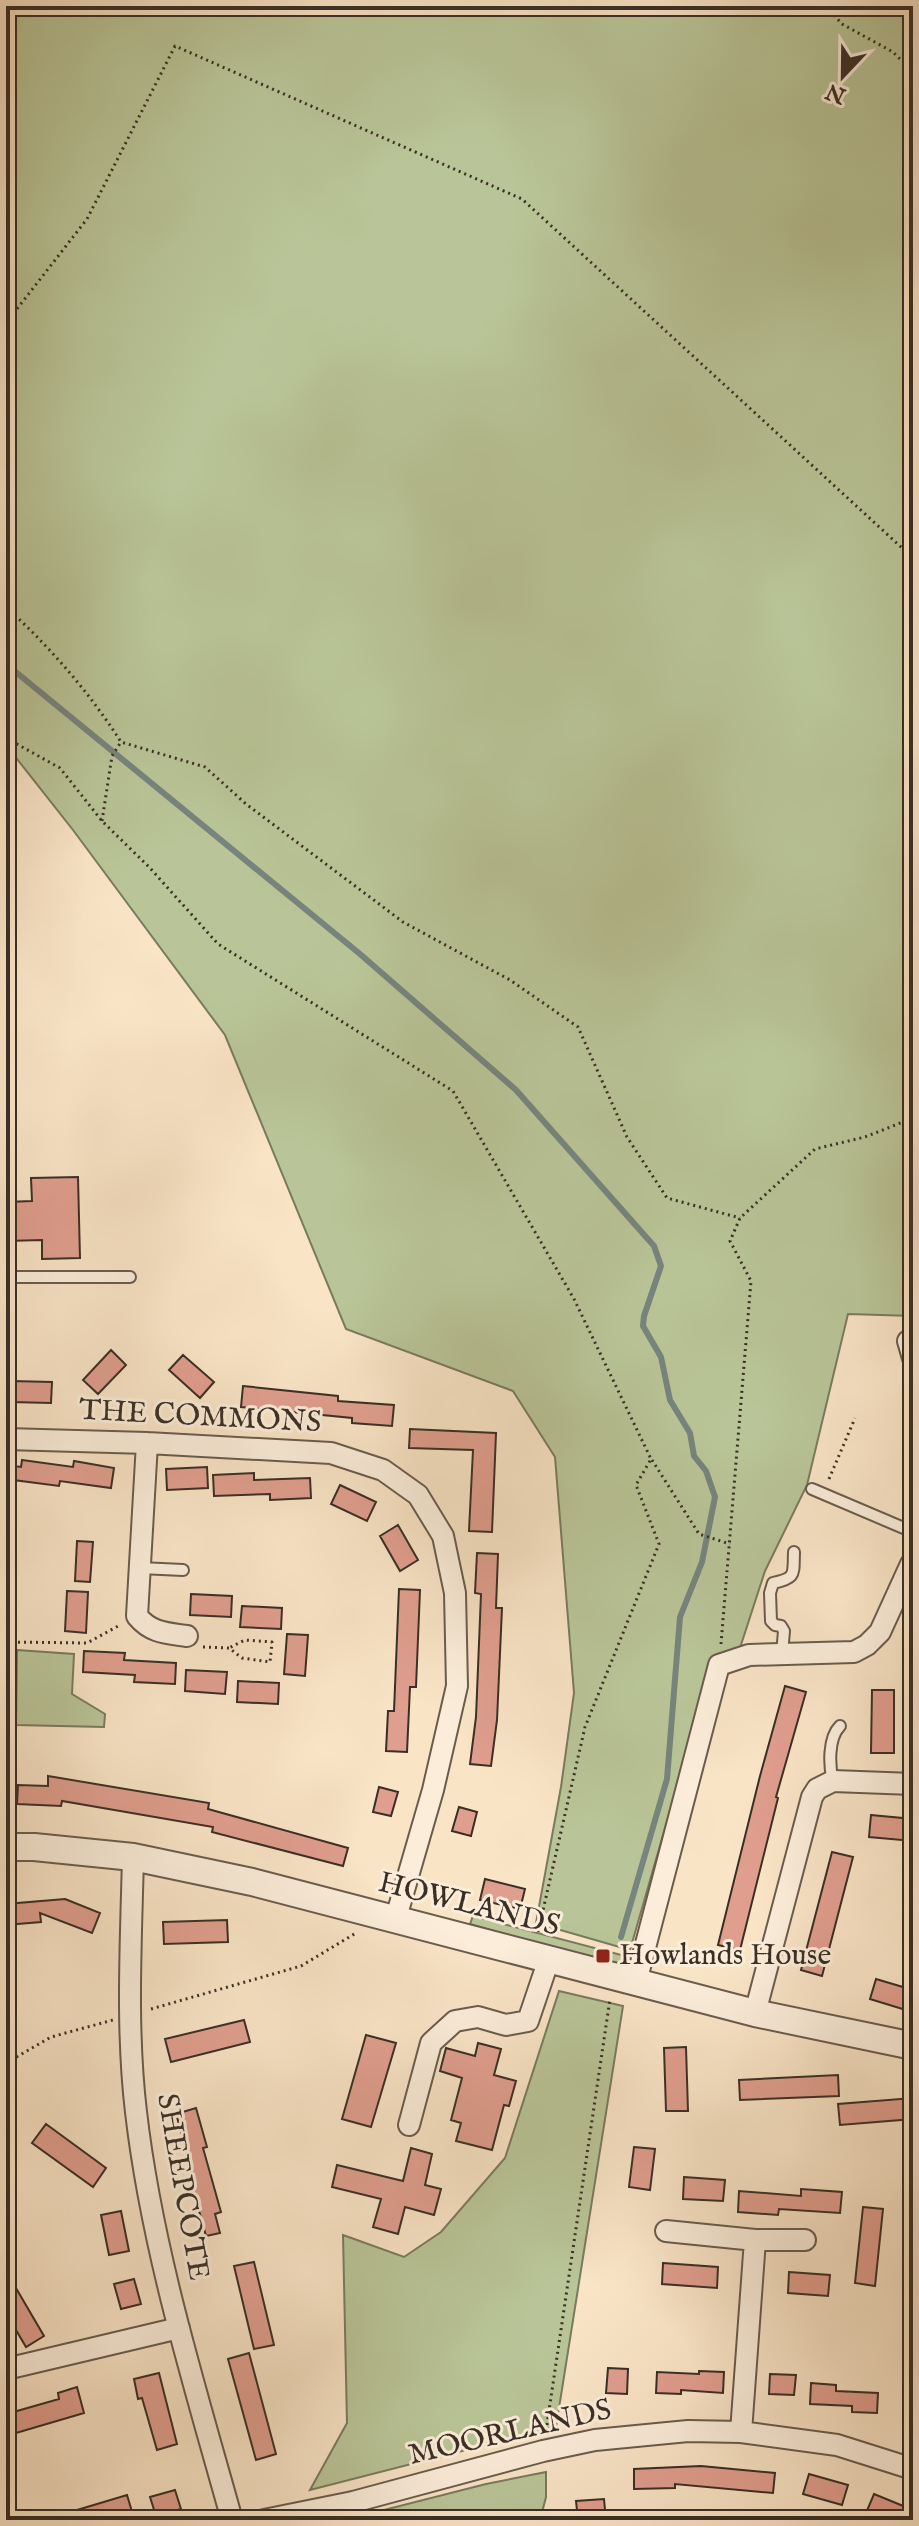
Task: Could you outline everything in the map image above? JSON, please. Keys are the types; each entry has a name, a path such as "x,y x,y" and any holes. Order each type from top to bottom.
{"street":[{"name":"THE COMMONS","path":"6,1439 331,1453 383,1470 418,1495 443,1536 455,1593 457,1686 433,1790 389,1919"},
{"path":"147,1443 137,1616 144,1625 155,1631 187,1636"},
{"path":"625,1979 719,1665 749,1655 854,1652 880,1632 912,1563"},
{"path":"755,2013 812,1797 817,1789 833,1781 913,1784"},
{"name":"HOWLANDS","path":"8,1847 133,1857 252,1882 755,2013 913,2046"},
{"name":"SHEEPCOTE","path":"133,1857 130,2049 142,2159 179,2328 232,2520"},
{"path":"409,2125 431,2043 455,2021 478,2017 506,2025 528,2021 541,1957"},
{"path":"666,2231 755,2240 805,2240"},
{"path":"741,2432 755,2240"},
{"path":"6,2369 179,2328"},
{"name":"MOORLANDS","path":"264,2520 355,2511 543,2451 595,2440 673,2432 741,2432 837,2445 913,2469"}],"lane":[{"path":"6,1277 130,1277"},
{"path":"817,1491 913,1532"},
{"path":"782,1654 784,1631 771,1621 770,1593 773,1583 789,1580 793,1575 794,1552"},
{"path":"140,1568 183,1570"},
{"path":"833,1781 830,1769 834,1732 840,1726"}],"path":[{"path":"826,6 842,24 893,52 913,72"},
{"path":"6,323 87,219 175,46 522,199 913,558"},
{"path":"6,607 42,639 101,710 120,745 205,767 246,804 403,922 510,980 578,1027 627,1137 667,1198 740,1218"},
{"path":"6,738 60,768 102,821 149,867 218,944 453,1091 574,1299 651,1459 699,1534 730,1544"},
{"path":"102,821 112,756 120,745"},
{"path":"719,1665 751,1281 730,1241 740,1218 815,1149 865,1137 913,1118"},
{"path":"817,1491 855,1418"},
{"path":"541,1957 585,1727 659,1544 636,1485 651,1459"},
{"path":"8,1847 9,1642 87,1643 137,1616"},
{"path":"187,1636 200,1646 229,1648 245,1640 272,1642 270,1662 242,1658 229,1648"},
{"path":"6,2063 51,2037 301,1966 389,1919"},
{"path":"543,2451 625,1979"}],"green space":[{"path":"6,6 913,6 913,1316 848,1314 807,1485 765,1571 739,1651 713,1661 630,1950 536,1923 561,1787 574,1693 555,1457 513,1391 346,1329 225,1035 6,745"},
{"path":"17,1650 74,1654 72,1694 105,1714 104,1727 16,1725"},
{"path":"473,1916 629,1957 613,1965 470,1924"},
{"path":"559,1991 623,2006 556,2427 310,2490 347,2423 343,2235 404,2257 441,2232 505,2158"},
{"path":"546,2472 546,2497 540,2520 371,2520 372,2513"}],"building":[{"path":"78,1177 80,1258 42,1259 42,1240 6,1241 6,1202 32,1201 31,1178"},
{"path":"111,1350 126,1365 98,1394 83,1380"},
{"path":"183,1355 214,1382 200,1398 169,1370"},
{"path":"11,1381 52,1382 51,1403 10,1402"},
{"path":"243,1386 338,1396 338,1401 394,1405 392,1426 352,1423 352,1418 241,1407"},
{"path":"410,1429 496,1433 492,1532 469,1531 473,1450 409,1448"},
{"path":"22,1460 73,1467 74,1461 114,1468 111,1488 60,1481 59,1486 6,1479 6,1465 21,1467"},
{"path":"207,1467 208,1488 167,1490 166,1469"},
{"path":"254,1473 254,1480 310,1478 311,1498 270,1500 270,1494 214,1496 213,1475"},
{"path":"340,1485 376,1502 367,1521 331,1504"},
{"path":"398,1525 418,1560 400,1571 380,1536"},
{"path":"77,1541 93,1542 90,1582 75,1581"},
{"path":"477,1553 498,1554 496,1608 502,1608 497,1720 491,1766 470,1764 476,1717 481,1594 475,1593"},
{"path":"399,1589 420,1590 416,1687 410,1687 407,1752 386,1751 388,1711 394,1711"},
{"path":"67,1591 88,1592 86,1633 65,1631"},
{"path":"191,1594 232,1596 231,1617 190,1615"},
{"path":"242,1606 282,1608 281,1629 240,1627"},
{"path":"287,1634 308,1635 305,1676 284,1674"},
{"path":"84,1651 125,1653 124,1660 176,1663 175,1684 134,1682 135,1675 83,1672"},
{"path":"186,1670 227,1672 225,1694 185,1691"},
{"path":"238,1681 279,1683 278,1704 237,1702"},
{"path":"785,1686 806,1692 776,1797 740,1950 718,1945"},
{"path":"872,1690 894,1690 894,1753 871,1753"},
{"path":"48,1776 209,1803 208,1809 348,1848 343,1866 212,1832 213,1827 62,1801 61,1806 17,1804 18,1785 48,1786"},
{"path":"379,1787 398,1792 391,1816 373,1812"},
{"path":"459,1807 477,1812 471,1836 452,1831"},
{"path":"871,1815 913,1819 913,1841 869,1837"},
{"path":"832,1852 853,1857 822,1976 801,1970"},
{"path":"485,1879 525,1889 520,1909 480,1900"},
{"path":"65,1899 100,1913 92,1933 40,1913 41,1922 6,1925 6,1904"},
{"path":"227,1920 228,1942 164,1944 163,1922"},
{"path":"876,1979 913,1990 909,2011 870,1999"},
{"path":"244,2020 250,2042 171,2062 165,2039"},
{"path":"366,2035 396,2043 371,2127 342,2119"},
{"path":"478,2043 501,2049 494,2075 516,2081 509,2106 504,2105 492,2150 456,2141 461,2123 451,2120 462,2078 440,2071 446,2048 475,2056"},
{"path":"686,2047 688,2111 666,2111 664,2048"},
{"path":"838,2075 839,2096 740,2100 739,2080"},
{"path":"913,2098 913,2119 840,2125 838,2104"},
{"path":"196,2108 207,2147 203,2148 221,2212 215,2214 220,2233 206,2236 190,2178 194,2177 176,2114"},
{"path":"46,2124 106,2168 93,2187 32,2143"},
{"path":"634,2147 655,2149 650,2190 629,2187"},
{"path":"411,2148 432,2154 425,2185 441,2189 434,2215 405,2207 398,2234 373,2227 381,2199 332,2187 337,2165 403,2181"},
{"path":"684,2177 725,2180 723,2201 683,2199"},
{"path":"801,2189 842,2192 840,2213 779,2209 778,2215 738,2212 739,2191 801,2196"},
{"path":"863,2207 883,2209 875,2286 855,2283"},
{"path":"121,2211 129,2251 109,2255 101,2215"},
{"path":"254,2262 274,2345 254,2349 234,2266"},
{"path":"663,2263 718,2267 717,2288 662,2284"},
{"path":"6,2271 44,2336 26,2347 6,2313"},
{"path":"789,2272 830,2275 828,2296 788,2293"},
{"path":"134,2279 141,2304 121,2309 114,2284"},
{"path":"249,2353 276,2454 256,2460 228,2359"},
{"path":"608,2368 628,2369 627,2394 606,2393"},
{"path":"699,2371 724,2372 723,2393 681,2390 681,2394 656,2393 657,2372 699,2374"},
{"path":"159,2373 177,2444 157,2450 134,2379"},
{"path":"770,2374 796,2375 794,2395 769,2394"},
{"path":"811,2383 836,2385 836,2391 878,2393 877,2413 852,2412 852,2406 810,2404"},
{"path":"77,2387 84,2413 16,2433 10,2413 59,2399 58,2393"},
{"path":"701,2466 775,2473 773,2493 675,2484 675,2488 634,2489 634,2469"},
{"path":"809,2474 848,2485 842,2505 803,2494"},
{"path":"175,2490 181,2509 156,2516 150,2497"},
{"path":"874,2494 913,2510 913,2520 884,2520 866,2513"},
{"path":"127,2495 133,2515 118,2520 58,2520 57,2516"},
{"path":"604,2499 606,2520 578,2520 576,2501"}],"waterway":[{"path":"6,664 360,954 516,1090 654,1246 661,1266 643,1326 661,1357 670,1400 690,1433 694,1456 706,1471 715,1497 702,1562 680,1617 667,1779 621,1937"}],"place":[{"name":"Howlands House","path":"603,1956"}]}
